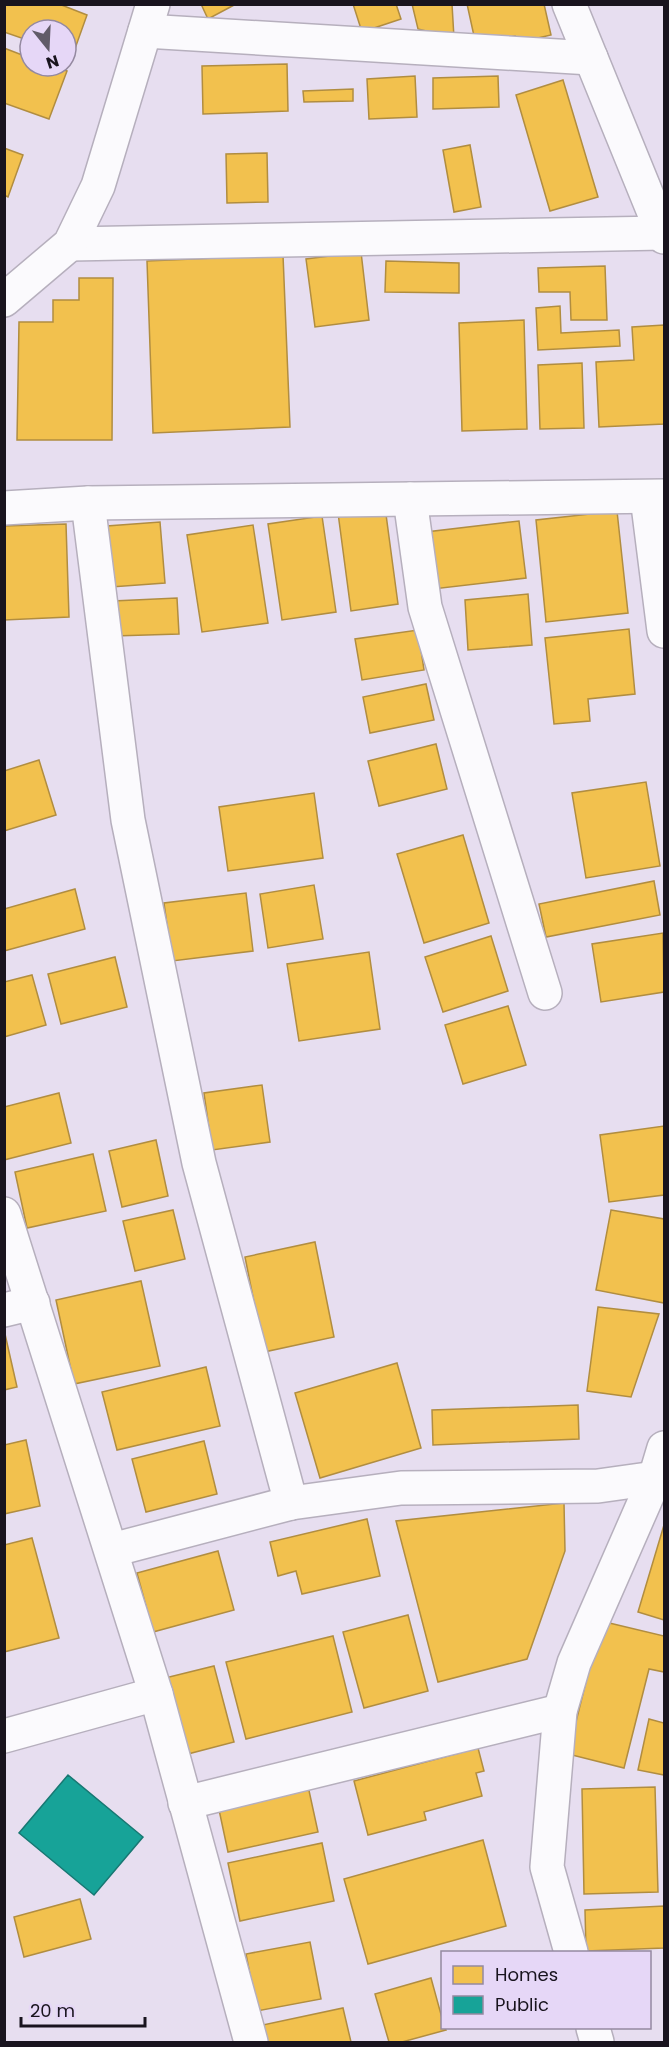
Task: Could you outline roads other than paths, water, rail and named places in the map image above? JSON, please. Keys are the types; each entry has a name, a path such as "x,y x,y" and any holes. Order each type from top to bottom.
{"street":[{"path":"70,244 664,235 569,4"},
{"path":"4,300 70,244 98,186 149,18 591,58"},
{"path":"4,508 88,503 656,497 664,631"},
{"path":"410,499 425,608 545,993"},
{"path":"88,503 128,820 199,1163 291,1503"},
{"path":"4,1214 19,1306 112,1550 156,1694 251,2043"},
{"path":"112,1550 291,1503 401,1488 598,1485 660,1463"},
{"path":"570,1951 547,1867 560,1711 574,1663 660,1463"},
{"path":"4,1736 156,1694"},
{"path":"185,1803 560,1711"}]}
